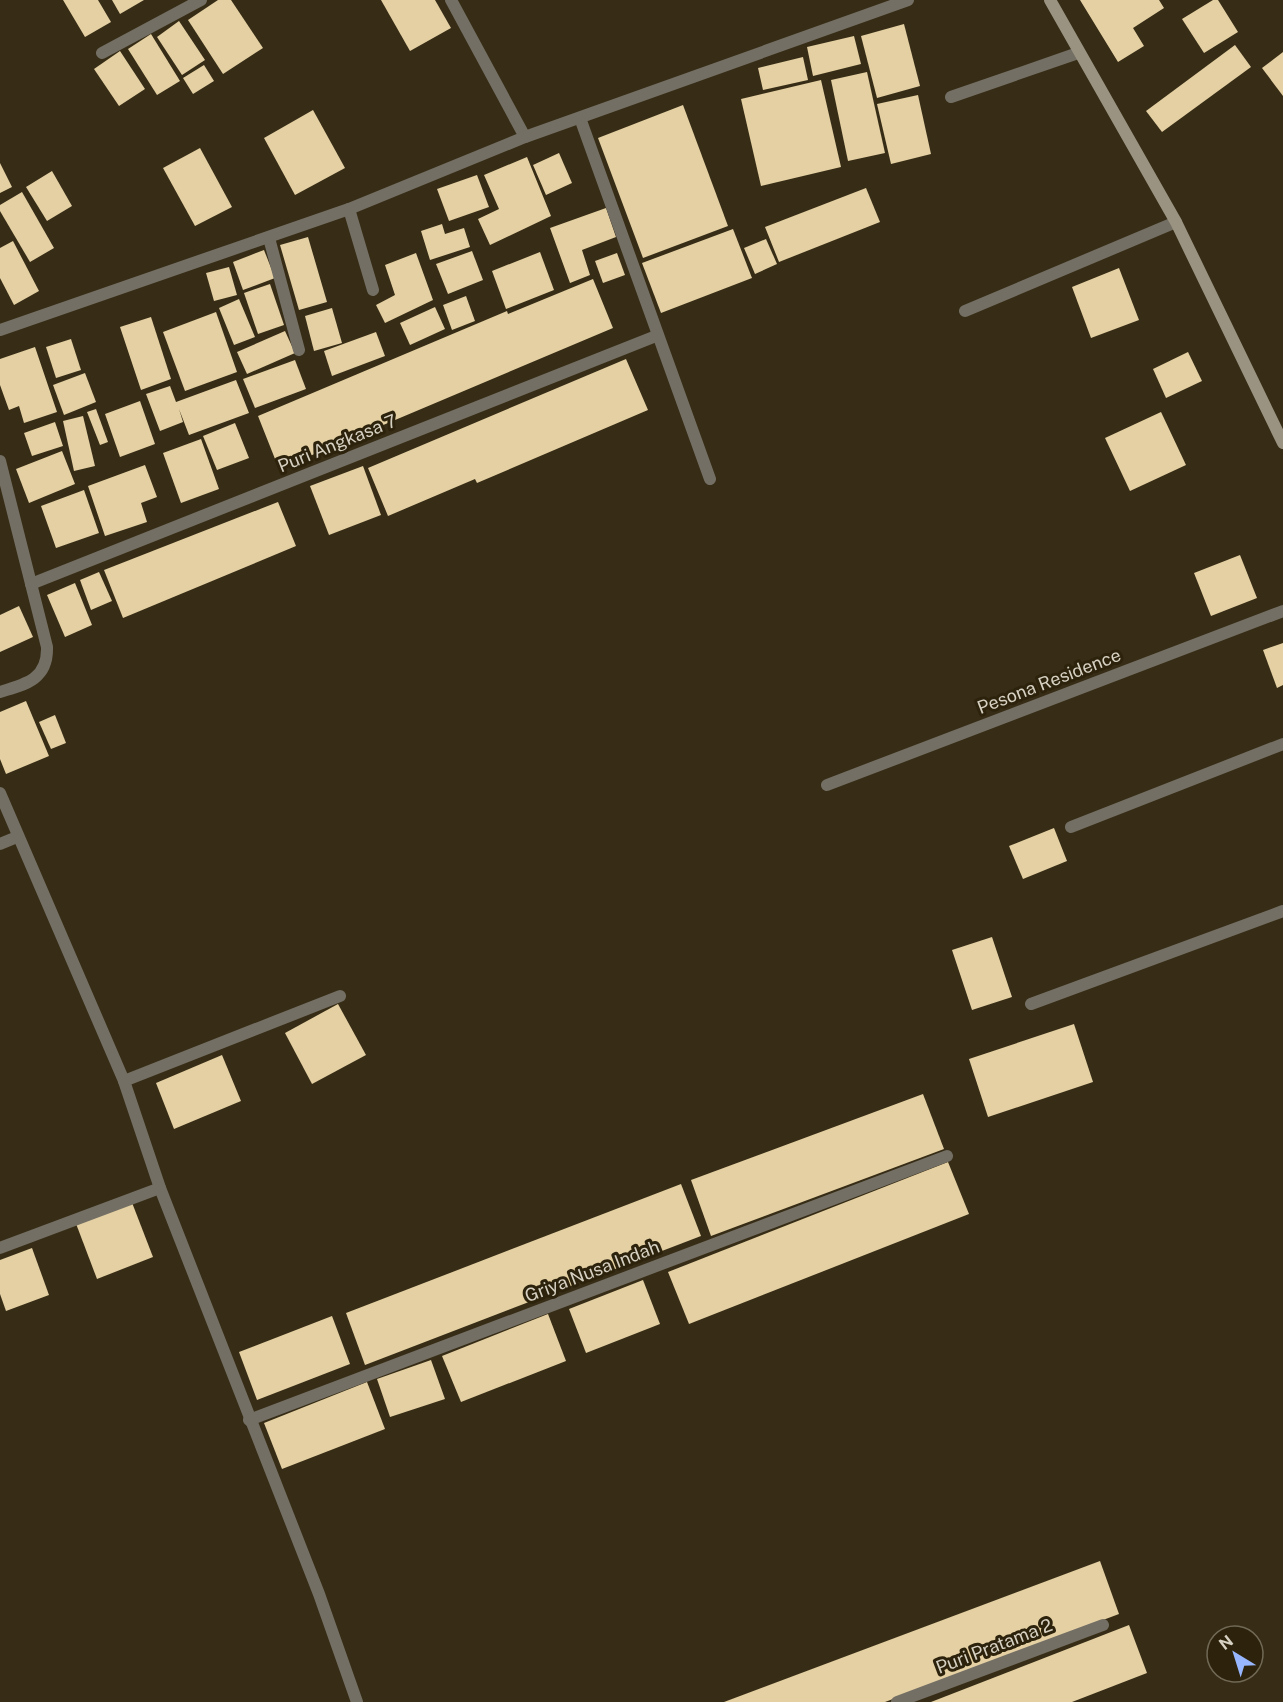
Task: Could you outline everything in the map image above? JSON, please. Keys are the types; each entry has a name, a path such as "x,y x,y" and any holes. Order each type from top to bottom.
{"main road":[{"path":"1050,0 1078,53 1176,222 1283,443"}],"street":[{"path":"102,53 201,0"},
{"path":"451,0 525,137"},
{"path":"0,330 349,209 525,137 908,0"},
{"path":"951,97 1078,53"},
{"path":"580,118 656,336 710,479"},
{"path":"349,209 373,290"},
{"path":"965,311 1176,222"},
{"path":"269,238 299,350"},
{"name":"Puri Angkasa 7","path":"31,584 656,336"},
{"path":"0,461 48,663 40,675 0,692"},
{"name":"Pesona Residence","path":"827,785 1283,611"},
{"path":"1071,827 1283,744"},
{"path":"0,793 124,1081 160,1188 319,1594 357,1702"},
{"path":"0,844 18,837"},
{"path":"1031,1004 1283,910"},
{"path":"124,1081 340,996"},
{"name":"Griya Nusa Indah","path":"249,1420 948,1156"},
{"path":"0,1248 160,1188"},
{"name":"Puri Pratama 2","path":"897,1702 1103,1624"}],"building":[{"path":"63,0 98,0 111,22 85,37"},
{"path":"112,0 144,0 120,14"},
{"path":"218,0 231,0 263,48 223,74 188,20"},
{"path":"381,0 435,0 451,28 410,51"},
{"path":"1080,0 1159,0 1164,8 1133,28 1144,46 1118,62"},
{"path":"1213,0 1218,0 1238,32 1204,53 1182,19"},
{"path":"179,21 205,60 182,75 157,37"},
{"path":"904,24 920,86 877,98 861,36"},
{"path":"151,34 180,81 157,95 128,49"},
{"path":"854,36 861,64 813,76 807,47"},
{"path":"1235,45 1251,67 1162,132 1146,111"},
{"path":"120,51 145,89 119,106 94,69"},
{"path":"1283,52 1283,96 1262,68"},
{"path":"803,57 808,80 763,90 758,68"},
{"path":"204,65 214,81 193,94 183,78"},
{"path":"867,72 885,153 848,161 831,80"},
{"path":"821,80 841,167 761,186 741,99"},
{"path":"918,95 931,154 891,164 877,104"},
{"path":"683,105 728,226 643,258 598,138"},
{"path":"313,110 345,168 295,195 264,138"},
{"path":"200,148 232,207 195,226 163,168"},
{"path":"559,153 572,183 546,195 533,165"},
{"path":"527,157 551,216 490,245 478,219 499,209 484,175"},
{"path":"0,163 12,187 0,193"},
{"path":"52,171 72,206 47,221 26,187"},
{"path":"477,175 489,207 449,221 437,189"},
{"path":"866,188 880,222 779,262 765,227"},
{"path":"22,192 54,248 30,262 0,211 0,205"},
{"path":"606,208 616,237 582,250 590,275 570,283 550,228"},
{"path":"442,224 445,234 464,228 470,247 430,260 421,231"},
{"path":"733,229 752,278 661,313 642,263"},
{"path":"308,237 327,302 299,310 280,245"},
{"path":"766,239 777,264 755,274 744,248"},
{"path":"13,241 39,291 14,305 0,278 0,248"},
{"path":"264,250 275,278 243,290 233,262"},
{"path":"472,251 483,280 448,294 436,264"},
{"path":"540,252 554,290 506,309 492,271"},
{"path":"416,253 433,300 385,323 376,305 395,295 385,265"},
{"path":"617,253 625,275 603,283 595,261"},
{"path":"229,267 237,295 214,301 206,273"},
{"path":"1119,268 1139,320 1091,338 1072,287"},
{"path":"593,279 613,328 279,469 258,416 507,311 508,314"},
{"path":"270,284 284,325 258,334 244,293"},
{"path":"466,296 475,321 452,330 443,305"},
{"path":"239,299 255,337 234,345 219,308"},
{"path":"435,307 445,329 410,345 400,323"},
{"path":"332,308 342,343 314,351 305,316"},
{"path":"216,312 237,372 185,391 163,332"},
{"path":"151,317 171,379 141,390 120,327"},
{"path":"285,331 295,353 247,374 237,352"},
{"path":"376,332 385,356 332,376 324,351"},
{"path":"71,339 81,370 56,378 46,347"},
{"path":"35,347 57,412 24,423 19,406 9,410 0,385 0,359"},
{"path":"1188,352 1202,381 1166,398 1153,369"},
{"path":"626,359 648,410 477,483 475,479 388,516 368,468"},
{"path":"295,360 306,389 255,408 243,379"},
{"path":"85,373 96,402 64,415 53,385"},
{"path":"236,380 249,413 189,435 179,409 183,422 160,431 146,394 170,386 176,402"},
{"path":"140,401 155,444 120,457 105,414"},
{"path":"96,409 108,442 100,445 87,412"},
{"path":"1161,412 1186,465 1130,491 1105,438"},
{"path":"83,416 95,466 74,471 63,421"},
{"path":"55,422 63,446 32,456 24,433"},
{"path":"235,423 249,458 217,470 203,436"},
{"path":"201,439 219,489 181,503 163,453"},
{"path":"62,451 75,484 29,503 16,469"},
{"path":"145,465 157,497 141,503 147,522 105,536 88,486"},
{"path":"363,466 381,515 329,535 310,486"},
{"path":"84,490 99,533 56,548 41,506"},
{"path":"278,502 296,546 123,618 104,570"},
{"path":"1240,555 1257,598 1211,616 1194,573"},
{"path":"99,572 112,601 91,610 80,580"},
{"path":"75,583 92,625 65,637 47,595"},
{"path":"19,606 33,637 0,652 0,615"},
{"path":"1283,643 1283,685 1277,688 1263,650"},
{"path":"26,701 49,756 6,774 0,759 0,712"},
{"path":"55,715 66,743 51,749 39,722"},
{"path":"1054,828 1067,861 1023,879 1009,846"},
{"path":"992,937 1012,997 972,1010 952,950"},
{"path":"338,1004 366,1055 312,1084 285,1033"},
{"path":"1074,1024 1093,1082 988,1117 969,1059"},
{"path":"222,1055 241,1101 174,1129 156,1083"},
{"path":"923,1094 944,1149 711,1236 691,1180"},
{"path":"948,1162 969,1214 689,1324 668,1272"},
{"path":"681,1184 701,1236 365,1365 346,1313"},
{"path":"131,1200 153,1257 97,1279 75,1221"},
{"path":"32,1248 49,1295 6,1311 0,1294 0,1260"},
{"path":"643,1280 660,1324 586,1353 569,1309"},
{"path":"548,1314 566,1361 461,1402 442,1356"},
{"path":"332,1316 350,1364 257,1400 239,1352"},
{"path":"431,1360 445,1399 390,1417 377,1379"},
{"path":"367,1382 385,1429 282,1469 264,1423"},
{"path":"1100,1561 1119,1614 885,1702 724,1702"},
{"path":"1129,1625 1147,1673 1072,1702 931,1702"}]}
